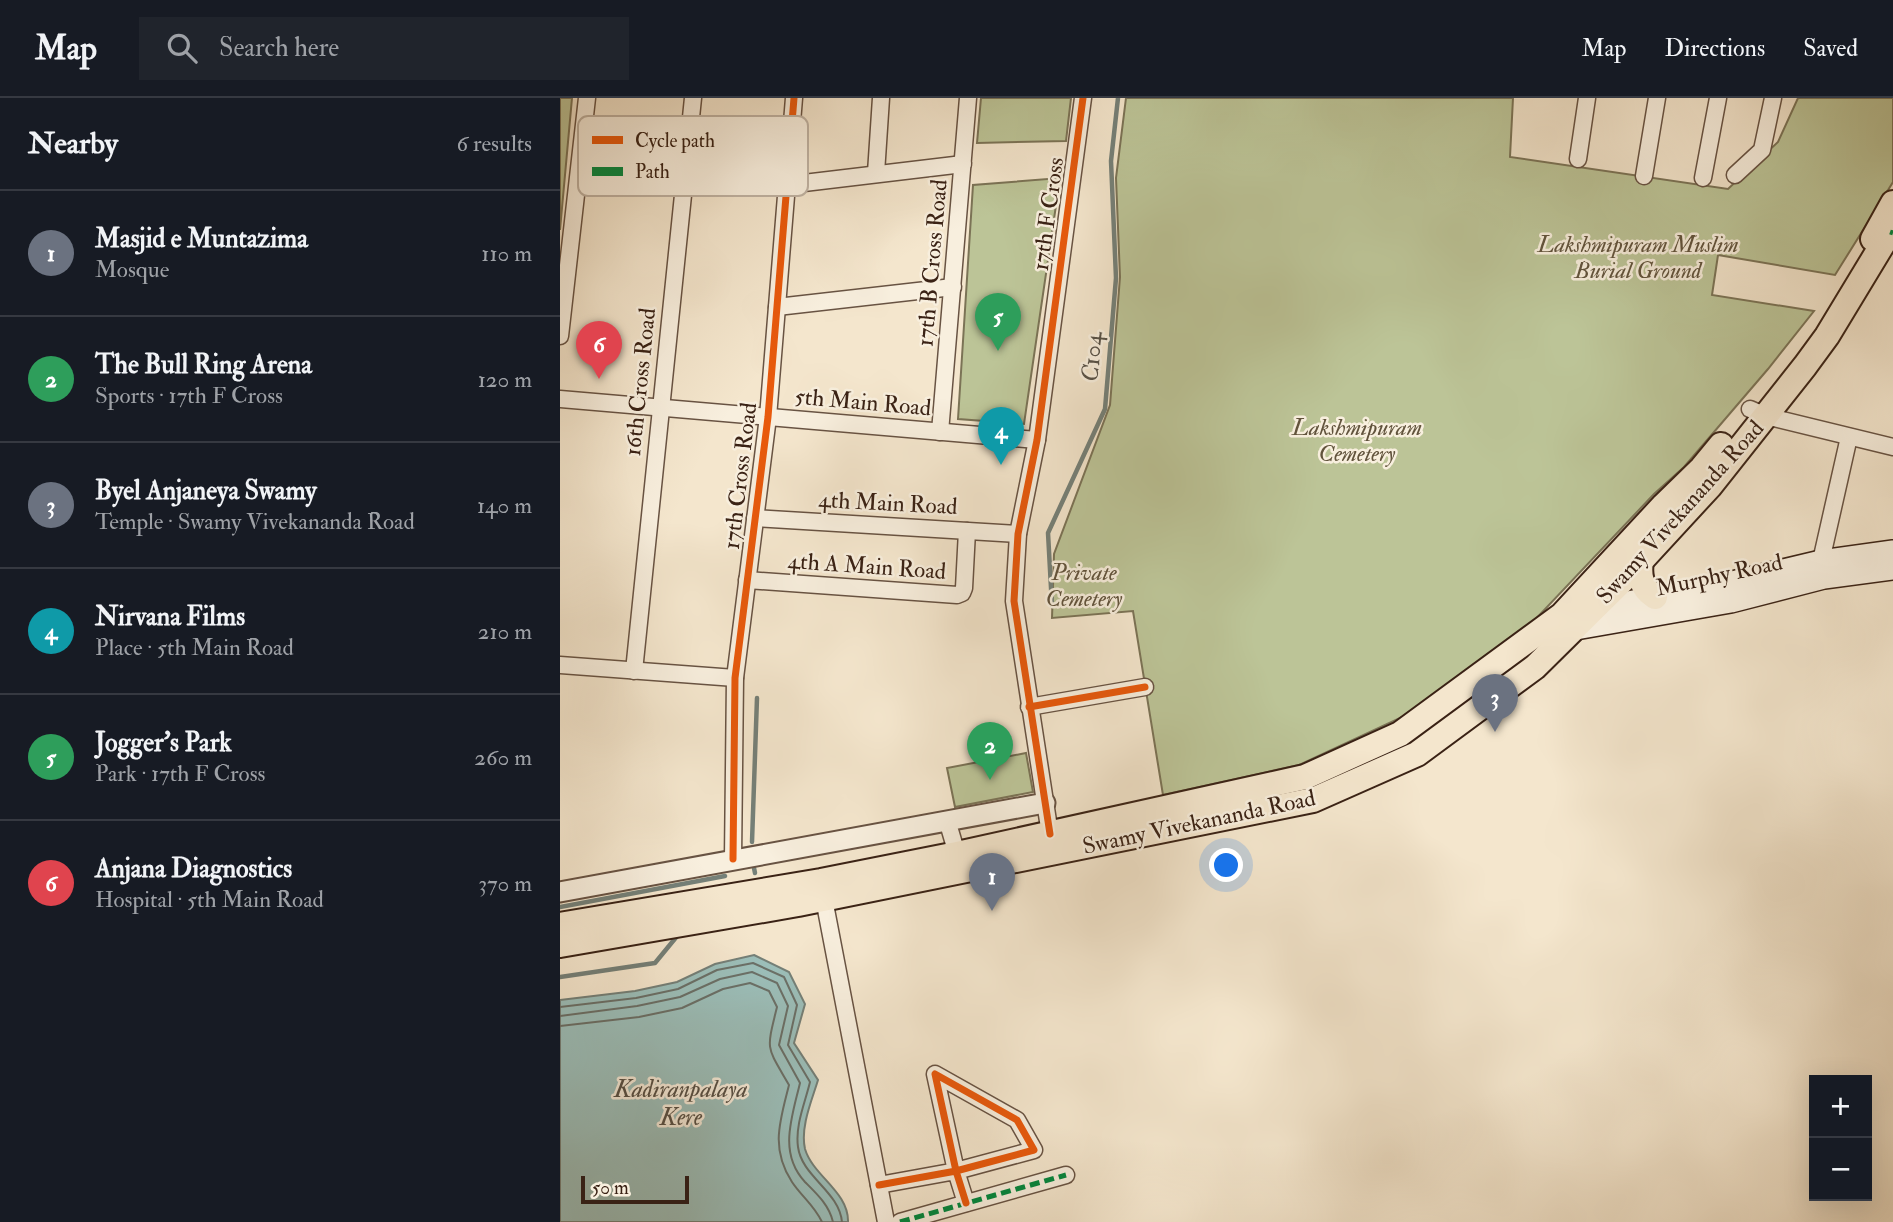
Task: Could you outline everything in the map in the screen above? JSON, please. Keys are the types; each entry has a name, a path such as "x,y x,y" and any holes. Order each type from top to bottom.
{"main road":[{"name":"Swamy Vivekananda Road","path":"1834,313 1893,203"},
{"name":"Swamy Vivekananda Road","path":"1588,602 1641,559 1710,486 1814,331 1834,313 1893,227"},
{"name":"Swamy Vivekananda Road","path":"560,945 824,899 1312,800 1417,754 1535,667 1664,505 1758,412"},
{"name":"Murphy Road","path":"1588,602 1655,597 1821,561 1893,551"},
{"path":"1641,559 1641,581 1655,597"},
{"name":"Murphy Road","path":"1569,622 1614,624 1731,602 1824,578 1893,569"},
{"name":"Swamy Vivekananda Road","path":"560,925 821,881 957,854 1305,777 1400,734 1569,622"}],"street":[{"path":"585,116 587,98"},
{"name":"16th Cross Road","path":"691,116 693,98"},
{"name":"17th Cross Road","path":"793,116 794,98"},
{"path":"876,173 881,98"},
{"name":"17th B Cross Road","path":"940,432 968,98"},
{"name":"17th F Cross","path":"1049,834 1014,601 1018,534 1037,440 1083,98"},
{"path":"1578,159 1587,98"},
{"path":"1644,176 1657,98"},
{"path":"1703,178 1718,98"},
{"path":"1735,175 1762,150 1773,98"},
{"path":"808,182 962,164"},
{"path":"560,336 578,177"},
{"name":"16th Cross Road","path":"634,671 683,196"},
{"name":"17th Cross Road","path":"733,859 735,678 768,417 786,196"},
{"path":"777,307 953,287"},
{"name":"5th Main Road","path":"560,399 1037,440"},
{"path":"1758,412 1893,447"},
{"path":"1821,561 1849,437"},
{"name":"4th Main Road","path":"755,518 1018,534"},
{"name":"4th A Main Road","path":"747,580 957,595 962,593 964,588 967,531"},
{"path":"560,666 735,678"},
{"path":"1029,707 1145,687"},
{"path":"560,891 1045,803"},
{"path":"947,820 957,854"},
{"path":"824,899 886,1222"},
{"path":"879,1185 956,1171 1034,1150 1017,1120 935,1074 956,1171 966,1203"},
{"path":"900,1222 1066,1175"}],"green space":[{"path":"560,98 572,98 560,230"},
{"path":"981,98 1071,98 1066,141 977,143"},
{"name":"Lakshmipuram Cemetery","path":"1126,98 1513,98 1510,157 1728,189 1778,142 1798,98 1893,98 1893,182 1835,275 1718,255 1712,295 1814,311 1684,467 1654,494 1531,624 1413,712 1299,765 1163,795 1133,611 1052,618 1054,554 1110,405 1120,277 1116,178"},
{"path":"1060,178 1024,424 958,419 973,185"},
{"path":"1026,753 1033,792 955,807 947,768"}],"water":[{"name":"Kadiranpalaya Kere","path":"754,955 789,972 805,1004 794,1043 818,1080 805,1123 805,1149 815,1168 843,1202 848,1222 560,1222 560,1000 635,991 677,982 715,964"}],"waterway":[{"name":"C104","path":"1052,606 1048,533 1105,409 1116,278 1111,161 1118,98"},
{"name":"C104","path":"752,842 757,698"},
{"name":"C104","path":"754,868 755,873"},
{"path":"560,907 725,876"},
{"name":"C104","path":"560,977 655,963 678,935"}],"marked path":[{"path":"900,1222 1066,1175"}],"cycle path":[{"path":"793,116 794,98"},
{"path":"1050,834 1014,601 1018,534 1037,440 1083,98"},
{"path":"733,859 735,678 768,417 786,196"},
{"path":"1029,707 1145,687"},
{"path":"879,1185 956,1171 1034,1150 1017,1120 935,1074 956,1171 966,1203"}],"place":[{"name":"Jogger's Park","path":"998,351"},
{"name":"Anjana Diagnostics","path":"599,379"},
{"name":"Nirvana Films","path":"1001,465"},
{"name":"Byel Anjaneya Swamy","path":"1495,732"},
{"name":"The Bull Ring Arena","path":"990,780"},
{"name":"Masjid e Muntazima","path":"992,911"}],"park label":[{"name":"Lakshmipuram Muslim Burial Ground","path":"1638,257"},
{"name":"Private Cemetery","path":"1084,585"}]}
